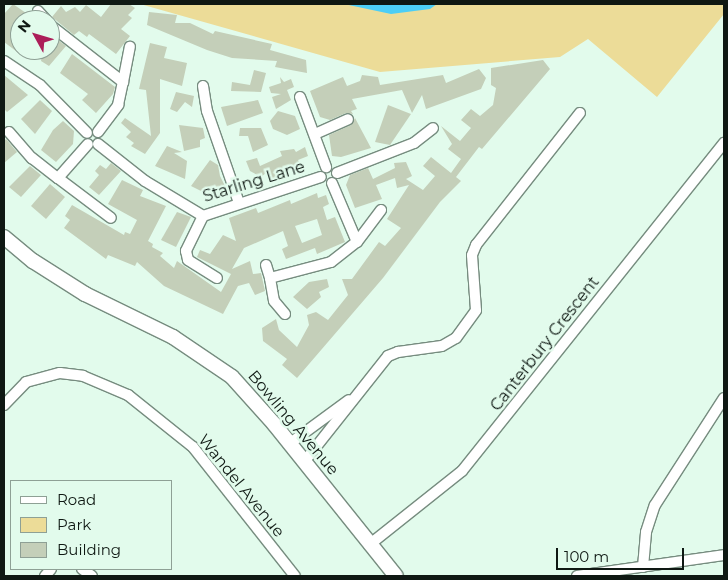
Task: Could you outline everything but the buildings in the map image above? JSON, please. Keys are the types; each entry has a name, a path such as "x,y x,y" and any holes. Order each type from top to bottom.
{"main road":[{"name":"Bowling Avenue","path":"4,237 33,261 85,294 173,337 210,360 243,388 396,576"},
{"name":"Bowling Avenue","path":"4,248 72,291 85,294"}],"street":[{"path":"60,33 123,82"},
{"path":"92,133 118,105 130,47"},
{"path":"4,61 40,85 92,133 100,138 58,178"},
{"path":"203,86 207,110 239,203"},
{"path":"300,97 326,167 320,177 326,184 332,183 338,173 414,143 433,128"},
{"path":"304,462 352,399 392,354 442,346 456,338 474,314 477,304 472,255 476,245 580,113"},
{"path":"315,134 348,119"},
{"path":"9,132 32,158 111,218"},
{"name":"Canterbury Crescent","path":"369,545 462,470 724,143"},
{"name":"Starling Lane","path":"93,144 144,181 203,216 320,177"},
{"path":"326,167 332,167 338,173"},
{"path":"332,183 357,242"},
{"path":"270,278 330,262 357,242 381,210"},
{"path":"203,216 186,251 188,260 217,278"},
{"path":"266,266 274,301 285,314"},
{"name":"Wandel Avenue","path":"4,405 26,382 60,373 83,376 128,395 193,447 295,576"},
{"path":"642,567 646,532 655,505 724,398"},
{"path":"289,444 352,399"},
{"path":"577,576 724,556"}],"green space":[{"path":"140,4 724,4 724,14 657,97 588,39 560,57 380,72"}],"water":[{"path":"344,4 437,4 430,9 391,14"}]}
